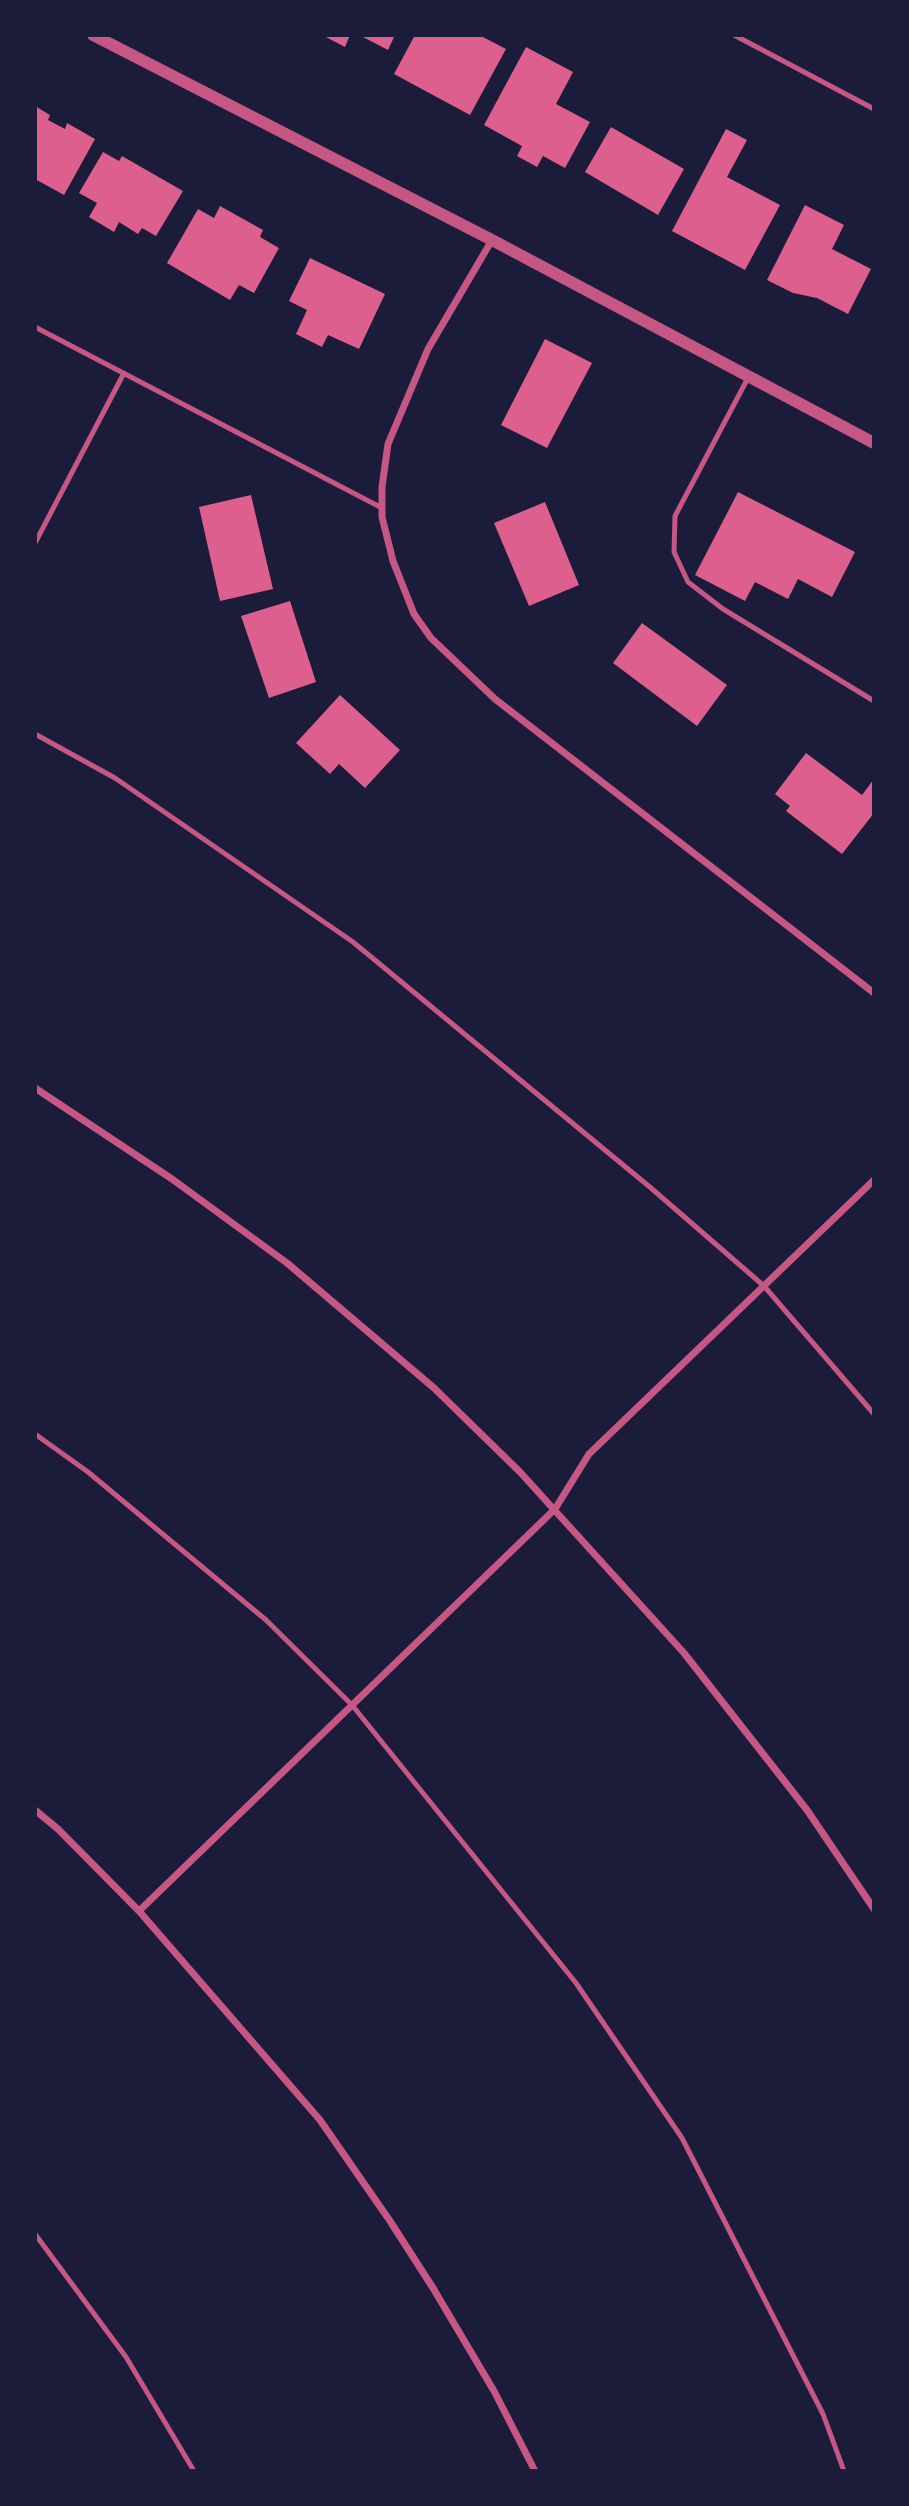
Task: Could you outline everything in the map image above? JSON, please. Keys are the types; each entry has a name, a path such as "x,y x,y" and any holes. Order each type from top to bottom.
{"street":[{"path":"93,35 492,240 874,443"},
{"path":"492,240 428,349 388,444 382,487 386,539 414,614 431,638 460,668 517,716 874,993"},
{"path":"35,1088 172,1179 287,1263 434,1388 520,1472 684,1653 807,1810 874,1909"},
{"path":"139,1911 555,1509 589,1454 874,1180"},
{"path":"35,1810 58,1829 139,1911 320,2120 433,2288 494,2392 535,2471"}],"lane":[{"path":"734,35 874,109"},
{"path":"35,327 382,508"},
{"path":"35,543 124,373"},
{"path":"749,376 675,516 674,552 688,582 723,609 874,701"},
{"path":"35,734 115,778 353,942 651,1188 764,1286 874,1414"},
{"path":"35,1434 88,1472 266,1620 352,1705 576,1983 682,2138 823,2414 844,2471"},
{"path":"35,2234 126,2357 194,2471"}],"building":[{"path":"322,35 350,35 345,47"},
{"path":"359,35 395,35 388,50"},
{"path":"415,35 479,35 506,49 470,115 394,74"},
{"path":"526,47 573,72 556,104 590,122 565,168 543,156 537,167 517,156 522,146 484,125"},
{"path":"35,106 50,115 48,120 65,129 67,123 95,139 64,195 35,179"},
{"path":"611,127 684,169 658,215 585,172"},
{"path":"726,129 747,140 727,177 780,205 745,270 672,231"},
{"path":"103,152 119,161 122,156 183,191 156,236 142,228 138,234 119,222 114,232 89,217 97,203 79,193"},
{"path":"805,205 844,225 832,249 871,269 848,314 817,298 793,293 767,280"},
{"path":"220,206 263,230 260,237 279,248 254,293 239,285 230,300 167,263 198,209 214,218"},
{"path":"310,258 385,294 359,349 328,335 322,347 296,334 307,310 289,301"},
{"path":"545,339 592,363 547,448 501,425"},
{"path":"738,492 855,552 832,597 798,579 788,599 755,582 745,601 695,575"},
{"path":"251,495 273,589 220,601 199,507"},
{"path":"545,502 579,585 529,606 494,523"},
{"path":"290,601 316,682 269,698 241,616"},
{"path":"642,623 727,685 697,726 613,663"},
{"path":"340,695 400,750 365,788 339,764 330,774 296,743"},
{"path":"806,753 862,795 874,779 874,813 842,854 786,811 790,806 775,794"}]}
